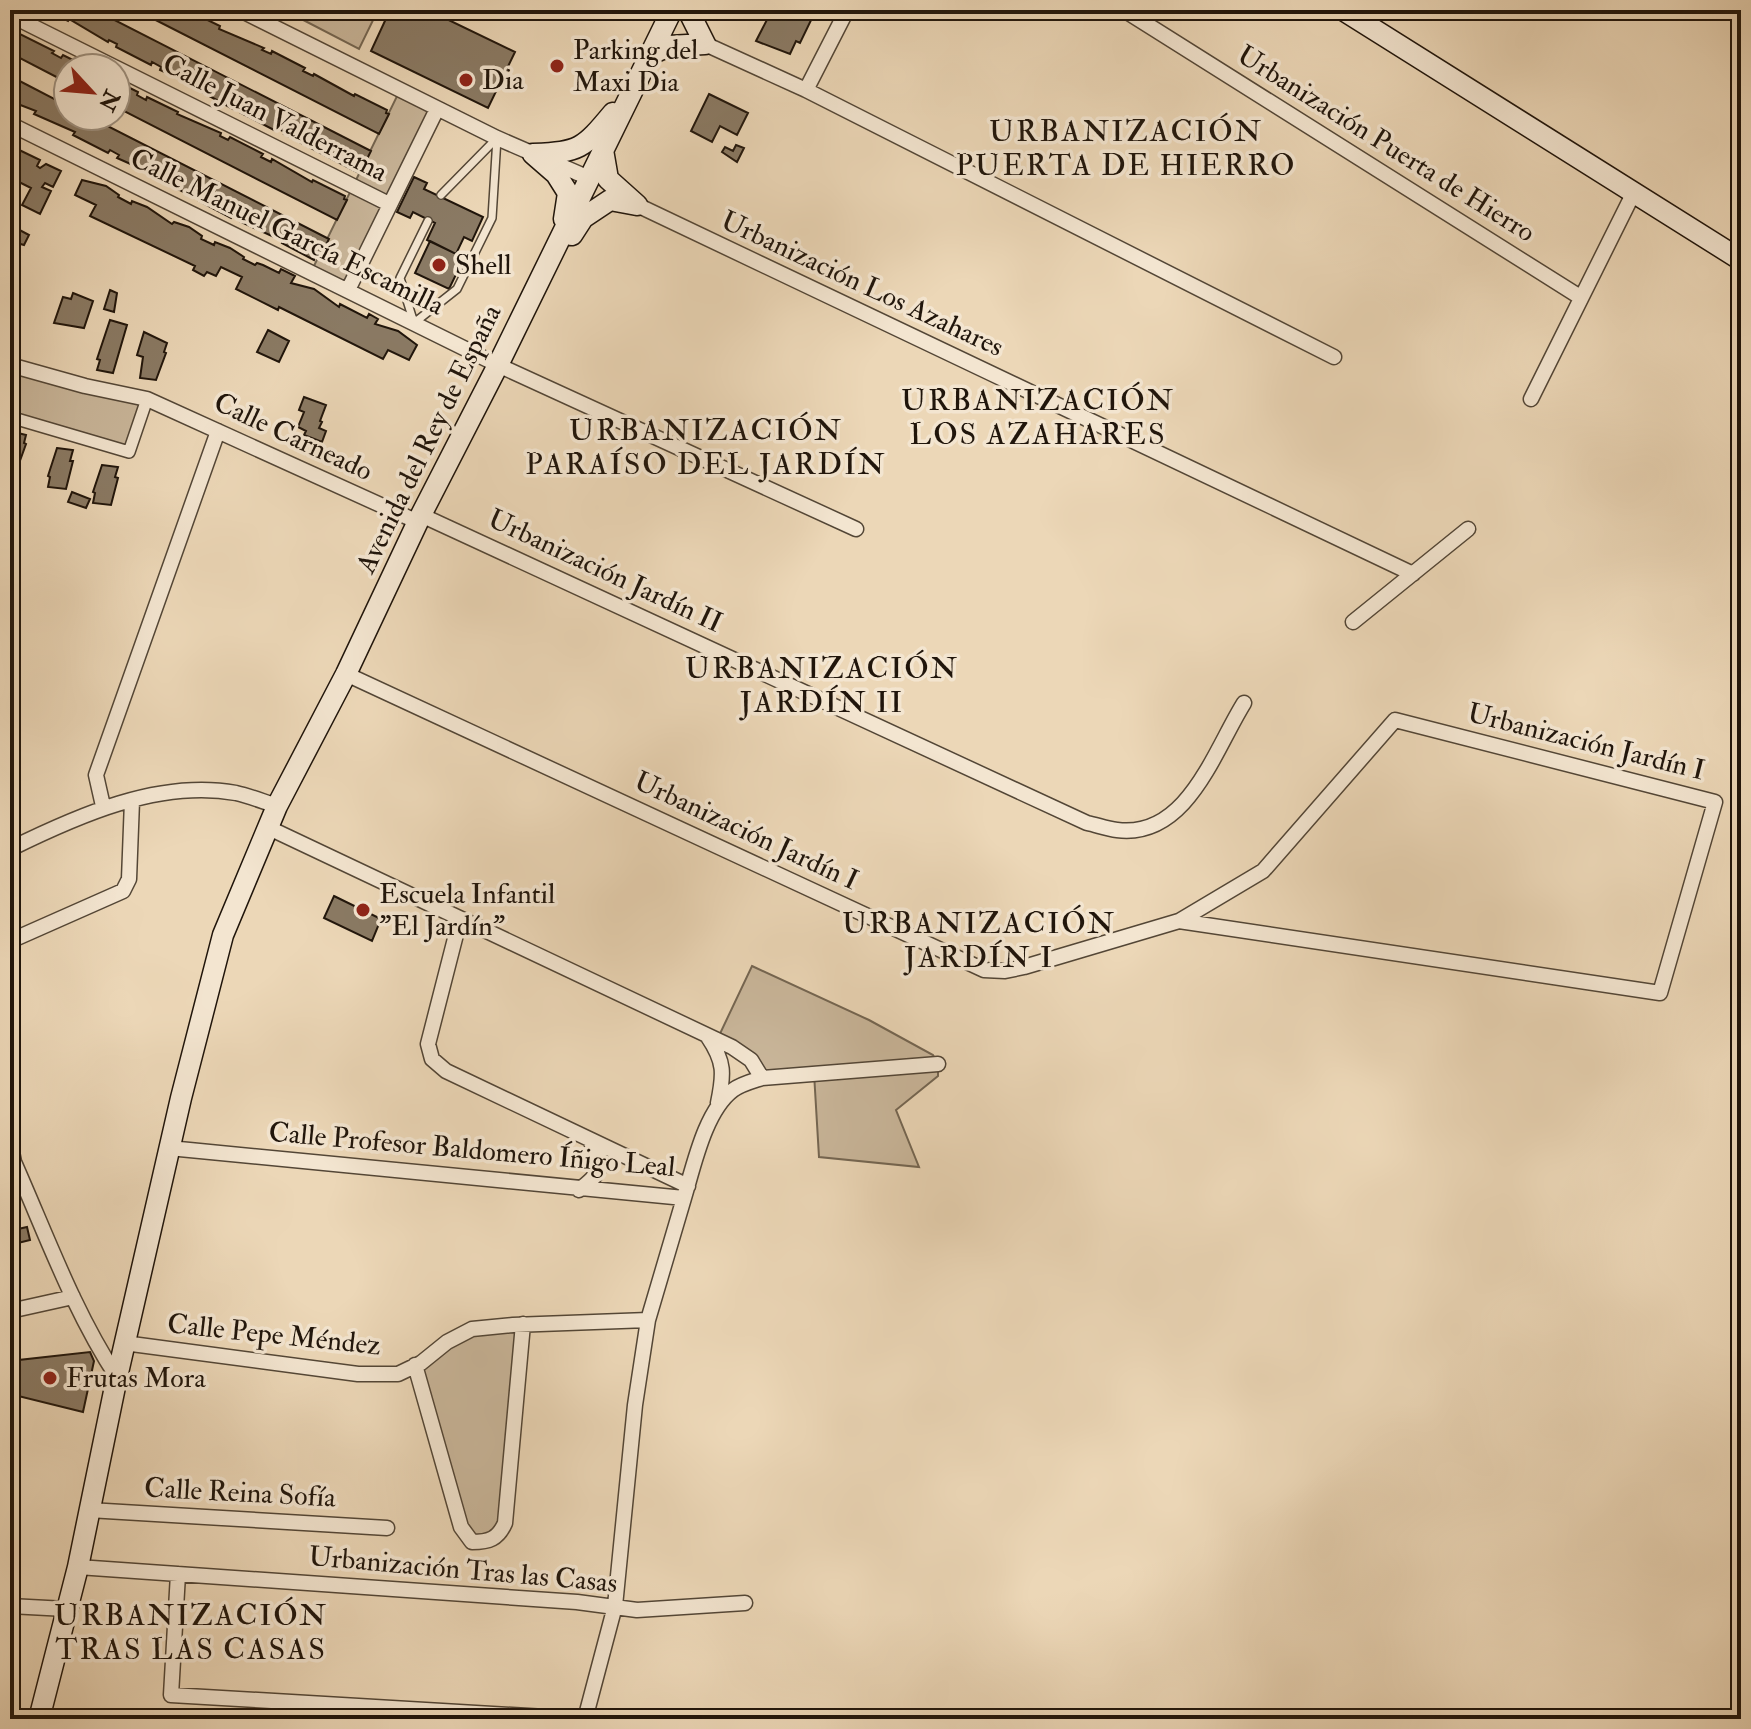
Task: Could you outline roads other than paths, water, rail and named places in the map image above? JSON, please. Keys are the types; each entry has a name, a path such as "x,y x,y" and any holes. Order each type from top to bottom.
{"main road":[{"path":"672,10 677,29 705,44"},
{"name":"Avenida del Rey de España","path":"39,1719 78,1567 124,1343 169,1148 223,935 277,806 346,674 672,10"},
{"path":"688,10 705,44"},
{"path":"1343,10 1741,260"},
{"path":"537,144 566,153 590,140 615,110 647,60 669,46 705,44"},
{"path":"537,144 568,193 562,233"},
{"path":"603,150 608,179 637,205"},
{"path":"535,288 583,218 610,200 637,205"}],"street":[{"path":"240,10 497,138 537,144 589,178"},
{"path":"806,90 847,10"},
{"name":"Urbanización Puerta de Hierro","path":"1124,10 1580,297"},
{"name":"Calle Juan Valderrama","path":"10,15 389,204"},
{"path":"705,44 806,90 1334,357"},
{"path":"348,290 437,109"},
{"name":"Calle Manuel García Escamilla","path":"10,124 498,365"},
{"path":"1531,399 1634,192"},
{"name":"Urbanización Los Azahares","path":"637,205 1413,574"},
{"name":"Calle Carneado","path":"10,365 147,399 420,518"},
{"path":"498,365 856,529"},
{"path":"10,417 129,452 147,399"},
{"path":"103,806 96,775 218,431"},
{"name":"Urbanización Jardín II","path":"420,518 1087,823 1119,831 1151,827 1181,808 1201,781 1244,703"},
{"path":"1353,622 1468,529"},
{"name":"Urbanización Jardín I","path":"346,674 984,970 1005,971 1024,967 1179,921 1263,871 1395,720 1715,802 1660,993 1179,921"},
{"path":"10,849 103,806 132,801 201,790 237,793 277,806"},
{"path":"10,941 123,891 129,879 132,801"},
{"path":"269,828 732,1047 751,1060 762,1078"},
{"path":"178,1574 171,1695 582,1719 615,1606 635,1405 648,1320 686,1192 587,1138 446,1071 432,1059 428,1044 460,919"},
{"name":"Calle Profesor Baldomero Íñigo Leal","path":"169,1148 579,1190 686,1192 718,1105 722,1083 721,1057 708,1036"},
{"path":"718,1105 735,1088 762,1078 938,1064"},
{"path":"579,1190 595,1178 601,1168 600,1154 587,1138"},
{"path":"10,1142 12,1162 73,1297 99,1350 117,1377"},
{"path":"10,1311 73,1297"},
{"name":"Calle Pepe Méndez","path":"124,1343 358,1374 398,1374 472,1329 648,1320"},
{"name":"Calle Pepe Méndez","path":"415,1365 461,1527 472,1542 486,1542 499,1535 505,1523 523,1324"},
{"name":"Calle Reina Sofía","path":"89,1510 387,1528"},
{"name":"Urbanización Tras las Casas","path":"78,1567 637,1610 745,1603"},
{"path":"10,1606 66,1609"}],"lane":[{"path":"441,195 497,138"},
{"path":"428,221 400,278 414,323 457,289 492,218 497,138"}],"place":[{"name":"Parking del Maxi Dia","path":"557,66"},
{"name":"Dia","path":"466,80"},
{"name":"Shell","path":"439,265"},
{"name":"Escuela Infantil \"El Jardín\"","path":"363,910"},
{"name":"Frutas Mora","path":"50,1378"}],"district":[{"name":"URBANIZACIÓN PUERTA DE HIERRO","path":"1126,148"},
{"name":"URBANIZACIÓN LOS AZAHARES","path":"1038,417"},
{"name":"URBANIZACIÓN PARAÍSO DEL JARDÍN","path":"706,447"},
{"name":"URBANIZACIÓN JARDÍN II","path":"822,685"},
{"name":"URBANIZACIÓN JARDÍN I","path":"979,940"},
{"name":"URBANIZACIÓN TRAS LAS CASAS","path":"191,1632"}]}
